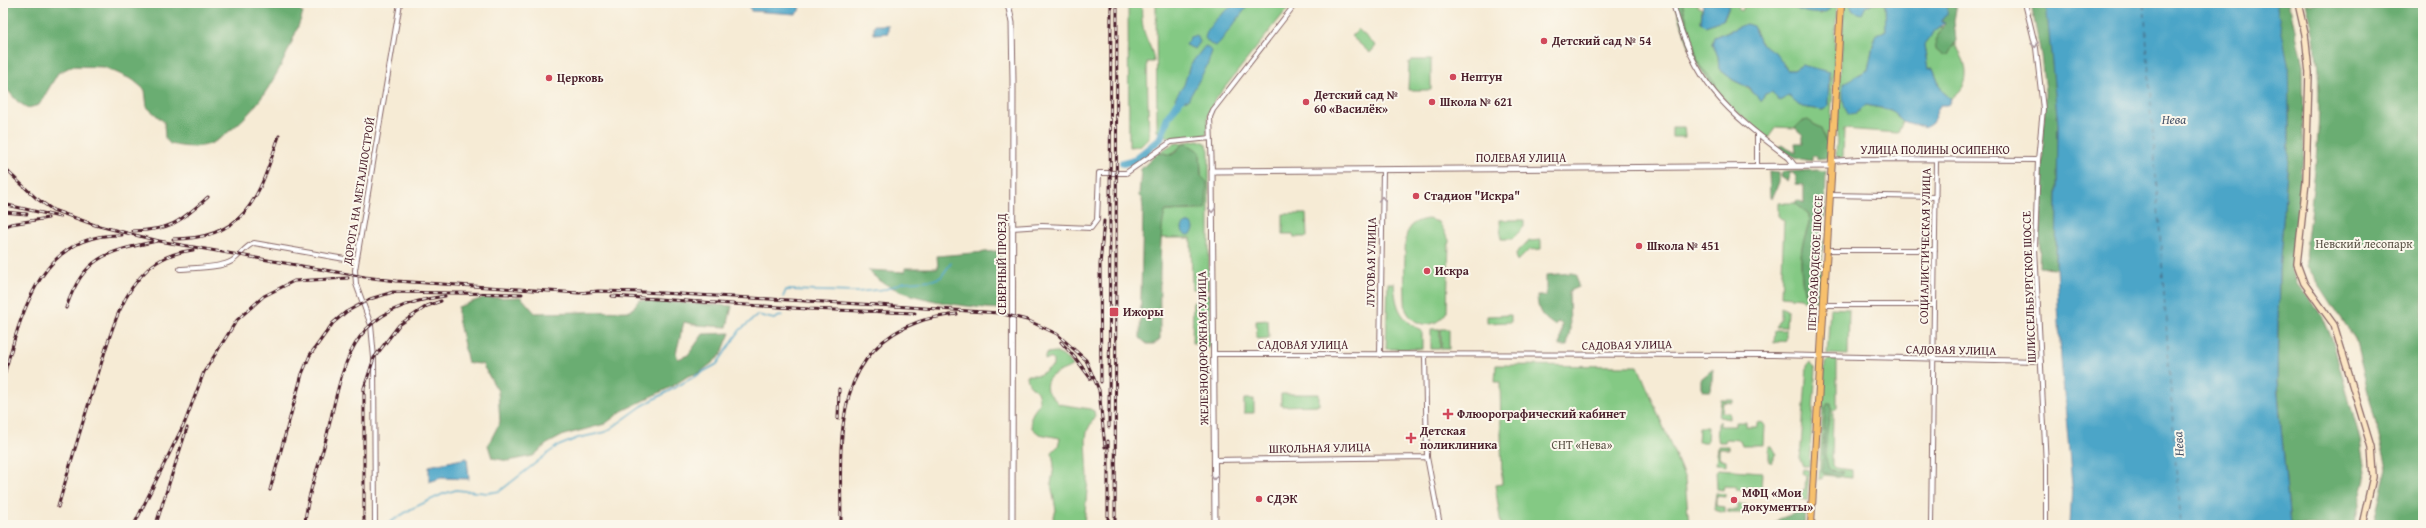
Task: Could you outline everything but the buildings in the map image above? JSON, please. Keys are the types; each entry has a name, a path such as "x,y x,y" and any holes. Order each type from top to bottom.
{"main road":[{"name":"ПЕТРОЗАВОДСКОЕ ШОССЕ","path":"1811,525 1841,3"},
{"path":"2298,3 2305,34 2308,73 2306,182 2297,264 2304,283 2334,325 2371,447 2373,477 2362,525"}],"street":[{"name":"ДОРОГА НА МЕТАЛЛОСТРОЙ","path":"375,525 374,358 371,326 356,284 356,261 400,3"},
{"name":"СЕВЕРНЫЙ ПРОЕЗД","path":"1008,3 1012,23 1012,525"},
{"path":"1212,171 1210,117 1216,104 1296,3"},
{"path":"1672,3 1682,37 1700,74 1725,105 1757,134 1789,158 1795,166"},
{"name":"ШЛИССЕЛЬБУРГСКОЕ ШОССЕ","path":"2026,5 2036,48 2042,102 2038,160 2035,248 2046,465 2046,525"},
{"path":"1757,134 1757,166"},
{"path":"1012,228 1042,226 1091,228 1097,220 1099,173 1126,173 1171,142 1210,138"},
{"name":"УЛИЦА ПОЛИНЫ ОСИПЕНКО","path":"1831,163 1936,160 2038,160"},
{"name":"СОЦИАЛИСТИЧЕСКАЯ УЛИЦА","path":"1931,525 1936,160"},
{"name":"ПОЛЕВАЯ УЛИЦА","path":"1212,171 1795,166 1831,163"},
{"name":"ЛУГОВАЯ УЛИЦА","path":"1380,355 1383,170"},
{"name":"ЖЕЛЕЗНОДОРОЖНАЯ УЛИЦА","path":"1212,171 1215,525"},
{"path":"1830,195 1936,197"},
{"path":"180,269 226,264 233,260 247,246 254,243 356,261"},
{"path":"1826,250 1935,250"},
{"path":"1824,305 1934,305"},
{"name":"САДОВАЯ УЛИЦА","path":"1213,354 1821,356 1934,360 2041,361"},
{"path":"1426,355 1427,457 1440,525"},
{"name":"ШКОЛЬНАЯ УЛИЦА","path":"1214,460 1427,457"}],"green space":[{"path":"3,3 296,3 296,6 303,13 290,47 274,79 253,108 241,121 218,140 207,145 191,147 170,144 165,138 164,122 147,107 145,90 133,80 104,67 72,66 58,73 39,105 28,108 18,102 3,85"},
{"path":"1128,3 1142,3 1143,27 1152,51 1154,62 1147,62 1149,139 1138,146 1129,147"},
{"path":"1156,3 1292,3 1214,101 1208,115 1207,133 1205,135 1171,138 1157,131"},
{"path":"1675,3 1682,3 1699,65 1715,82 1716,88 1714,89 1694,58"},
{"path":"1682,3 1697,3 1697,6 1702,9 1701,22 1705,26 1724,19 1730,3 1740,3 1738,9 1742,11 1745,3 1789,3 1799,10 1821,14 1830,9 1833,3 1837,3 1830,141 1826,141 1816,125 1802,121 1795,128 1776,127 1768,138 1732,108 1714,89 1716,87 1699,65","holes":["1746,24 1755,29 1756,36 1759,41 1784,64 1787,70 1794,70 1802,65 1830,76 1828,106 1823,110 1802,107 1791,97 1786,96 1781,100 1772,92 1765,94 1762,100 1745,86 1733,80 1719,69 1718,55 1712,44 1714,37"]},
{"path":"1844,3 1849,3 1853,11 1873,3 1885,3 1886,30 1875,36 1868,70 1858,75 1856,114 1866,105 1891,110 1903,121 1898,133 1844,129 1843,158 1838,158 1836,155"},
{"path":"1948,3 1957,3 1954,21 1956,41 1948,55 1942,55 1936,50 1935,40 1945,23 1942,22"},
{"path":"2031,3 2046,3 2047,7 2058,125 2056,268 2039,267 2045,92 2041,55"},
{"path":"2276,3 2289,3 2303,66 2304,146 2292,270 2297,284 2322,315 2332,339 2360,440 2366,478 2354,525 2290,525 2277,382 2279,271 2289,146 2289,109"},
{"name":"Невский лесопарк","path":"2306,3 2423,3 2423,525 2373,525 2387,468 2355,339 2307,266 2306,249 2316,156 2319,95 2313,33"},
{"path":"1942,26 1939,33 1953,48 1956,41 1956,47 1964,61 1966,73 1964,84 1951,99 1942,91 1933,68 1928,69 1924,45 1937,28"},
{"path":"1358,29 1376,46 1370,53 1351,36"},
{"path":"1412,60 1431,60 1431,90 1408,90 1409,62"},
{"path":"1808,120 1821,129 1826,141 1830,141 1829,155 1824,159 1817,160 1817,156 1812,156 1812,161 1803,159 1791,155 1779,148 1781,145 1796,153 1795,143 1803,143 1803,135 1795,128 1802,121"},
{"path":"1672,127 1684,127 1685,137 1672,137"},
{"path":"1198,140 1206,143 1209,150 1209,289 1192,289 1191,238 1160,238 1163,215 1166,211 1203,210 1200,152 1182,145 1171,155 1159,152 1173,144"},
{"path":"1186,143 1200,152 1201,176 1207,182 1206,209 1166,211 1163,219 1161,251 1160,339 1154,344 1147,344 1140,338 1143,210 1142,199 1139,196 1141,169 1159,152 1171,155"},
{"path":"1826,171 1825,215 1820,228 1823,240 1820,298 1817,301 1808,301 1802,283 1801,259 1802,247 1809,224 1809,214 1795,203 1797,200 1804,203 1804,185 1796,184 1796,176 1791,172 1787,181 1781,177 1782,172"},
{"path":"1769,172 1779,173 1779,182 1772,199 1770,198"},
{"path":"1778,203 1795,203 1809,214 1809,223 1802,247 1801,259 1802,283 1808,301 1804,301 1801,298 1781,296 1784,221 1778,216"},
{"path":"1283,214 1306,214 1307,237 1294,237 1293,234 1283,234"},
{"name":"Искра","path":"1428,219 1439,222 1449,240 1447,311 1443,317 1432,324 1420,323 1415,321 1410,316 1406,310 1405,296 1407,233 1410,227 1415,223"},
{"path":"1500,220 1524,220 1524,227 1512,239 1501,239"},
{"path":"1541,240 1541,249 1529,250 1517,262 1516,253 1529,241"},
{"path":"997,251 1000,255 1001,309 929,300 910,295 879,280 868,270 905,272 905,268 938,268 937,256"},
{"path":"1573,273 1577,275 1578,287 1569,291 1570,329 1567,346 1560,346 1562,324 1558,322 1554,325 1543,316 1539,310 1537,296 1546,296 1546,275"},
{"path":"1388,283 1394,283 1396,300 1400,312 1409,322 1422,331 1422,349 1386,349"},
{"path":"1200,293 1210,294 1210,347 1200,350 1200,343 1192,343 1193,302 1200,302"},
{"path":"521,297 535,313 631,311 639,300 732,306 727,327 697,325 684,322 676,353 678,359 688,355 703,334 730,333 721,355 699,373 688,376 673,386 622,411 605,424 564,435 547,444 533,456 508,461 492,458 488,445 500,422 498,391 482,364 468,363 458,318 458,307 483,298"},
{"path":"1781,307 1787,310 1786,327 1776,327 1781,319"},
{"path":"1830,308 1849,309 1848,355 1827,354"},
{"path":"1511,315 1511,322 1487,323 1487,316"},
{"path":"1268,320 1269,338 1257,339 1256,321"},
{"path":"1431,329 1440,329 1440,349 1431,349"},
{"path":"1441,329 1449,329 1449,349 1441,349"},
{"path":"1775,330 1786,330 1786,340 1774,343"},
{"path":"1055,352 1063,356 1073,365 1054,374 1048,380 1047,391 1059,404 1090,409 1094,411 1095,416 1087,431 1086,440 1088,478 1084,525 1051,525 1056,510 1051,484 1054,466 1052,452 1058,446 1060,438 1039,434 1032,428 1032,414 1038,406 1039,400 1036,390 1031,386 1027,375 1039,375 1053,366 1053,360 1050,358 1045,360 1045,356 1048,353"},
{"path":"1828,359 1837,360 1837,408 1833,411 1832,465 1835,468 1852,470 1852,478 1824,475 1822,479 1819,479 1825,362"},
{"path":"1810,362 1816,368 1809,466 1803,466 1800,460 1807,366"},
{"name":"СНТ «Нева»","path":"1496,365 1638,366 1685,479 1689,525 1501,525 1495,485 1502,484 1500,382 1495,382"},
{"path":"1713,369 1711,391 1704,391 1701,387 1701,379"},
{"path":"1281,394 1319,394 1319,405 1281,406"},
{"path":"1244,399 1254,399 1254,413 1244,413"},
{"path":"1721,400 1733,400 1733,403 1723,402 1722,412 1729,413 1729,419 1719,417"},
{"path":"1828,403 1831,403 1832,409 1827,431 1826,459 1830,470 1844,472 1842,475 1823,473 1822,471 1825,408"},
{"path":"1720,421 1720,426 1736,426 1736,422 1746,422 1746,426 1757,426 1757,422 1763,423 1765,426 1764,445 1742,445 1740,440 1726,439 1725,442 1719,442 1717,440 1718,424"},
{"path":"1699,427 1708,427 1707,442 1698,442"},
{"path":"1718,446 1729,446 1729,449 1719,449 1719,459 1726,460 1726,465 1716,464"},
{"path":"1769,446 1772,446 1776,453 1771,463 1769,461"},
{"path":"1718,469 1762,472 1761,491 1755,491 1755,488 1744,487 1744,491 1736,490 1736,487 1724,486 1723,490 1717,489 1716,471"},
{"path":"1803,469 1809,470 1807,501 1800,498 1801,491 1805,489 1806,476 1802,473"},
{"path":"1716,493 1725,494 1725,497 1716,496 1716,506 1725,507 1725,513 1714,510"},
{"path":"1738,504 1746,505 1745,513 1728,513 1728,510 1738,510"},
{"path":"1805,511 1804,525 1772,525 1779,519"}],"water":[{"path":"749,3 800,3 799,11 796,14 751,11"},
{"path":"1237,3 1250,3 1220,42 1216,46 1210,44 1205,38 1213,22"},
{"path":"1703,3 1730,3 1723,20 1705,26 1701,22"},
{"path":"1789,3 1833,3 1826,12 1812,13 1798,10 1792,7"},
{"path":"1849,3 1873,3 1866,6 1862,14 1853,11"},
{"path":"1885,3 1948,3 1947,15 1942,18 1942,22 1945,23 1937,28 1924,45 1928,69 1933,68 1942,91 1951,99 1948,105 1940,105 1932,123 1925,128 1903,121 1891,110 1866,105 1856,114 1849,115 1845,108 1843,100 1843,83 1868,70 1875,36 1886,30"},
{"name":"Нева","path":"2046,3 2276,3 2288,63 2289,146 2279,271 2277,382 2290,525 2070,525 2072,485 2061,359 2056,268 2058,125"},
{"path":"1746,24 1753,26 1760,43 1775,52 1787,70 1794,70 1802,65 1829,72 1828,106 1823,110 1802,107 1789,96 1779,101 1772,92 1765,94 1762,100 1760,100 1749,88 1733,80 1719,69 1718,55 1712,44 1714,37"},
{"path":"874,25 888,25 888,33 874,34"},
{"path":"1197,35 1200,42 1195,49 1185,45 1190,37"},
{"path":"1205,46 1212,51 1207,66 1188,100 1177,101 1175,98 1184,85 1190,65"},
{"path":"1188,223 1192,225 1194,229 1192,233 1188,235 1184,233 1182,229 1184,225"},
{"path":"467,458 469,479 441,478 429,482 429,466"}],"waterway":[{"path":"1123,163 1135,160 1160,139 1168,117 1184,94"},
{"path":"783,297 786,290 857,292 886,289 904,282 933,280 941,277 951,263"},
{"path":"379,524 389,523 411,509 443,494 456,490 488,493 500,491 556,447 578,438 606,432 642,406 717,364 740,330 758,315 774,319 782,315"}],"ferry route":[{"path":"2144,3 2180,525"}],"railway":[{"path":"1109,427 1111,3"},
{"path":"1115,525 1117,3"},
{"path":"173,239 198,237 218,231 234,222 247,210 265,177 279,136"},
{"path":"3,167 36,198 53,210 95,225 159,241 365,277 396,281 579,293 598,291 643,292 878,305 999,313 1027,320 1057,334 1086,360 1099,390 1105,447"},
{"path":"133,231 157,229 174,223 190,213 208,197"},
{"path":"3,204 60,217"},
{"path":"3,212 27,214"},
{"path":"3,227 11,224 48,218"},
{"path":"1101,382 1100,265 1104,221"},
{"path":"3,379 27,305 38,282 53,263 71,247 94,238 122,235"},
{"path":"66,308 81,277 89,267 99,259 111,253 157,241"},
{"path":"58,507 105,351 115,321 122,306 138,280 153,265 169,256 193,250"},
{"path":"134,525 185,422 204,372 237,320 264,296 294,281 348,278"},
{"path":"270,490 302,374 310,355 333,323 346,312 370,299 393,292 522,294"},
{"path":"305,525 310,494 325,443 338,387 355,344 369,327 387,313 412,303 445,296"},
{"path":"612,296 808,309 915,313"},
{"path":"364,525 364,388 374,358 399,325 427,306 441,301"},
{"path":"841,525 842,436 846,407 855,380 868,356 889,337 918,322 957,314"},
{"path":"1061,342 1091,379"},
{"path":"838,419 839,389"},
{"path":"156,524 187,428"},
{"path":"1108,441 1108,525"}],"place":[{"name":"Детский сад № 54","path":"1544,41"},
{"name":"Нептун","path":"1453,77"},
{"name":"Церковь","path":"549,78"},
{"name":"Детский сад № 60 «Василёк»","path":"1306,102"},
{"name":"Школа № 621","path":"1432,102"},
{"name":"Стадион \"Искра\"","path":"1416,196"},
{"name":"Школа № 451","path":"1639,246"},
{"name":"Искра","path":"1427,271"},
{"name":"Ижоры","path":"1114,312"},
{"name":"Флюорографический кабинет","path":"1448,414"},
{"name":"Детская поликлиника","path":"1411,438"},
{"name":"СДЭК","path":"1259,499"},
{"name":"МФЦ «Мои документы»","path":"1734,500"}]}
